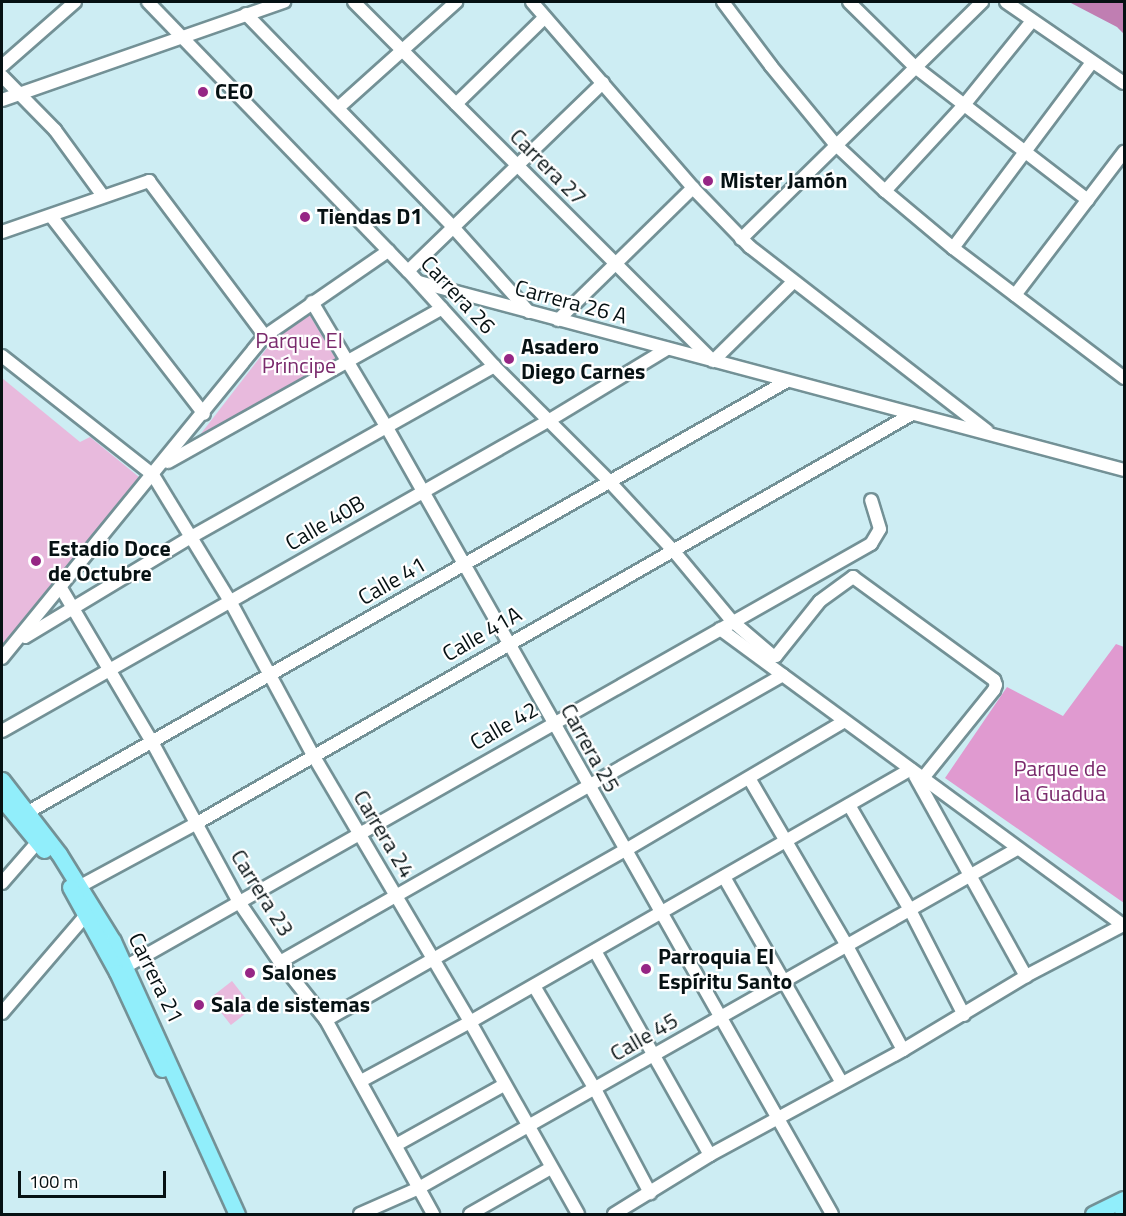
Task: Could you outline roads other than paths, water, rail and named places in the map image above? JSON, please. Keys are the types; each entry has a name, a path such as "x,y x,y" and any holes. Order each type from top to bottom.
{"main road":[{"name":"Carrera 21","path":"2,780 22,815 76,888 121,969 237,1215"},
{"name":"Carrera 21","path":"2,799 22,815"},
{"name":"Carrera 21","path":"76,888 86,915 121,969 226,1215"},
{"path":"1093,1215 1125,1199"}],"street":[{"path":"2,66 75,2"},
{"name":"Carrera 26","path":"148,2 408,271 494,366 608,480 672,549 732,621 776,657 820,601 853,577 994,680 996,685 994,690 921,781"},
{"path":"2,100 179,36 284,2"},
{"name":"Carrera 27","path":"354,2 713,361"},
{"path":"338,108 456,2"},
{"path":"531,2 693,188 741,238 793,282 993,435"},
{"path":"723,2 771,66 836,145 885,191 953,248 1125,378"},
{"path":"849,2 915,67 1088,200"},
{"path":"741,238 982,2"},
{"path":"1006,2 1092,62 1125,82"},
{"path":"246,14 453,227 530,312"},
{"path":"456,104 545,17"},
{"path":"885,191 964,105 1032,21"},
{"path":"953,248 1092,62"},
{"path":"2,76 55,130 102,196"},
{"path":"408,271 603,83"},
{"path":"1015,295 1125,152"},
{"path":"2,232 149,181 265,336"},
{"path":"558,320 693,188"},
{"path":"51,216 204,414"},
{"path":"2,658 204,414 265,336 388,250"},
{"name":"Carrera 26 A","path":"418,282 1125,470"},
{"path":"713,361 793,282"},
{"name":"Carrera 25","path":"312,302 465,564 507,644 624,852 832,1215"},
{"path":"162,465 442,308"},
{"name":"Calle 40B","path":"2,731 548,421 667,349"},
{"path":"2,356 153,476"},
{"path":"16,642 191,537 494,366"},
{"name":"Calle 41","path":"22,815 465,564 608,480 787,381"},
{"name":"Calle 41A","path":"76,888 197,823 672,549 912,414"},
{"path":"187,434 198,445"},
{"name":"Carrera 24","path":"153,476 230,601 313,755 470,1022 578,1215"},
{"name":"Calle 42","path":"121,969 876,540 880,530 872,500"},
{"name":"Carrera 23","path":"61,588 152,742 239,902 280,962 326,1020 433,1215"},
{"path":"720,629 911,769 921,781 969,876 1026,976"},
{"path":"280,962 783,675"},
{"path":"326,1020 624,852 844,721"},
{"path":"361,1081 534,986 911,769"},
{"path":"748,778 847,946 903,1050"},
{"path":"614,1215 710,1155 903,1050 1026,976 1123,925 921,781"},
{"path":"849,805 910,910 964,1014"},
{"path":"2,883 40,838"},
{"name":"Calle 45","path":"360,1215 417,1189 1017,849"},
{"path":"724,877 842,1083"},
{"path":"4,1004 86,915"},
{"path":"595,951 710,1155"},
{"path":"534,986 595,1089 650,1193"},
{"path":"396,1145 504,1084"},
{"path":"470,1215 551,1168"}],"place":[{"name":"CEO","path":"203,92"},
{"name":"Mister Jamón","path":"708,181"},
{"name":"Tiendas D1","path":"305,217"},
{"name":"Asadero Diego Carnes","path":"509,359"},
{"name":"Estadio Doce de Octubre","path":"36,561"},
{"name":"Parroquia El Espíritu Santo","path":"646,969"},
{"name":"Salones","path":"250,973"},
{"name":"Sala de sistemas","path":"199,1005"}],"park label":[{"name":"Parque El Príncipe","path":"299,352"},
{"name":"Parque de la Guadua","path":"1060,780"}]}
